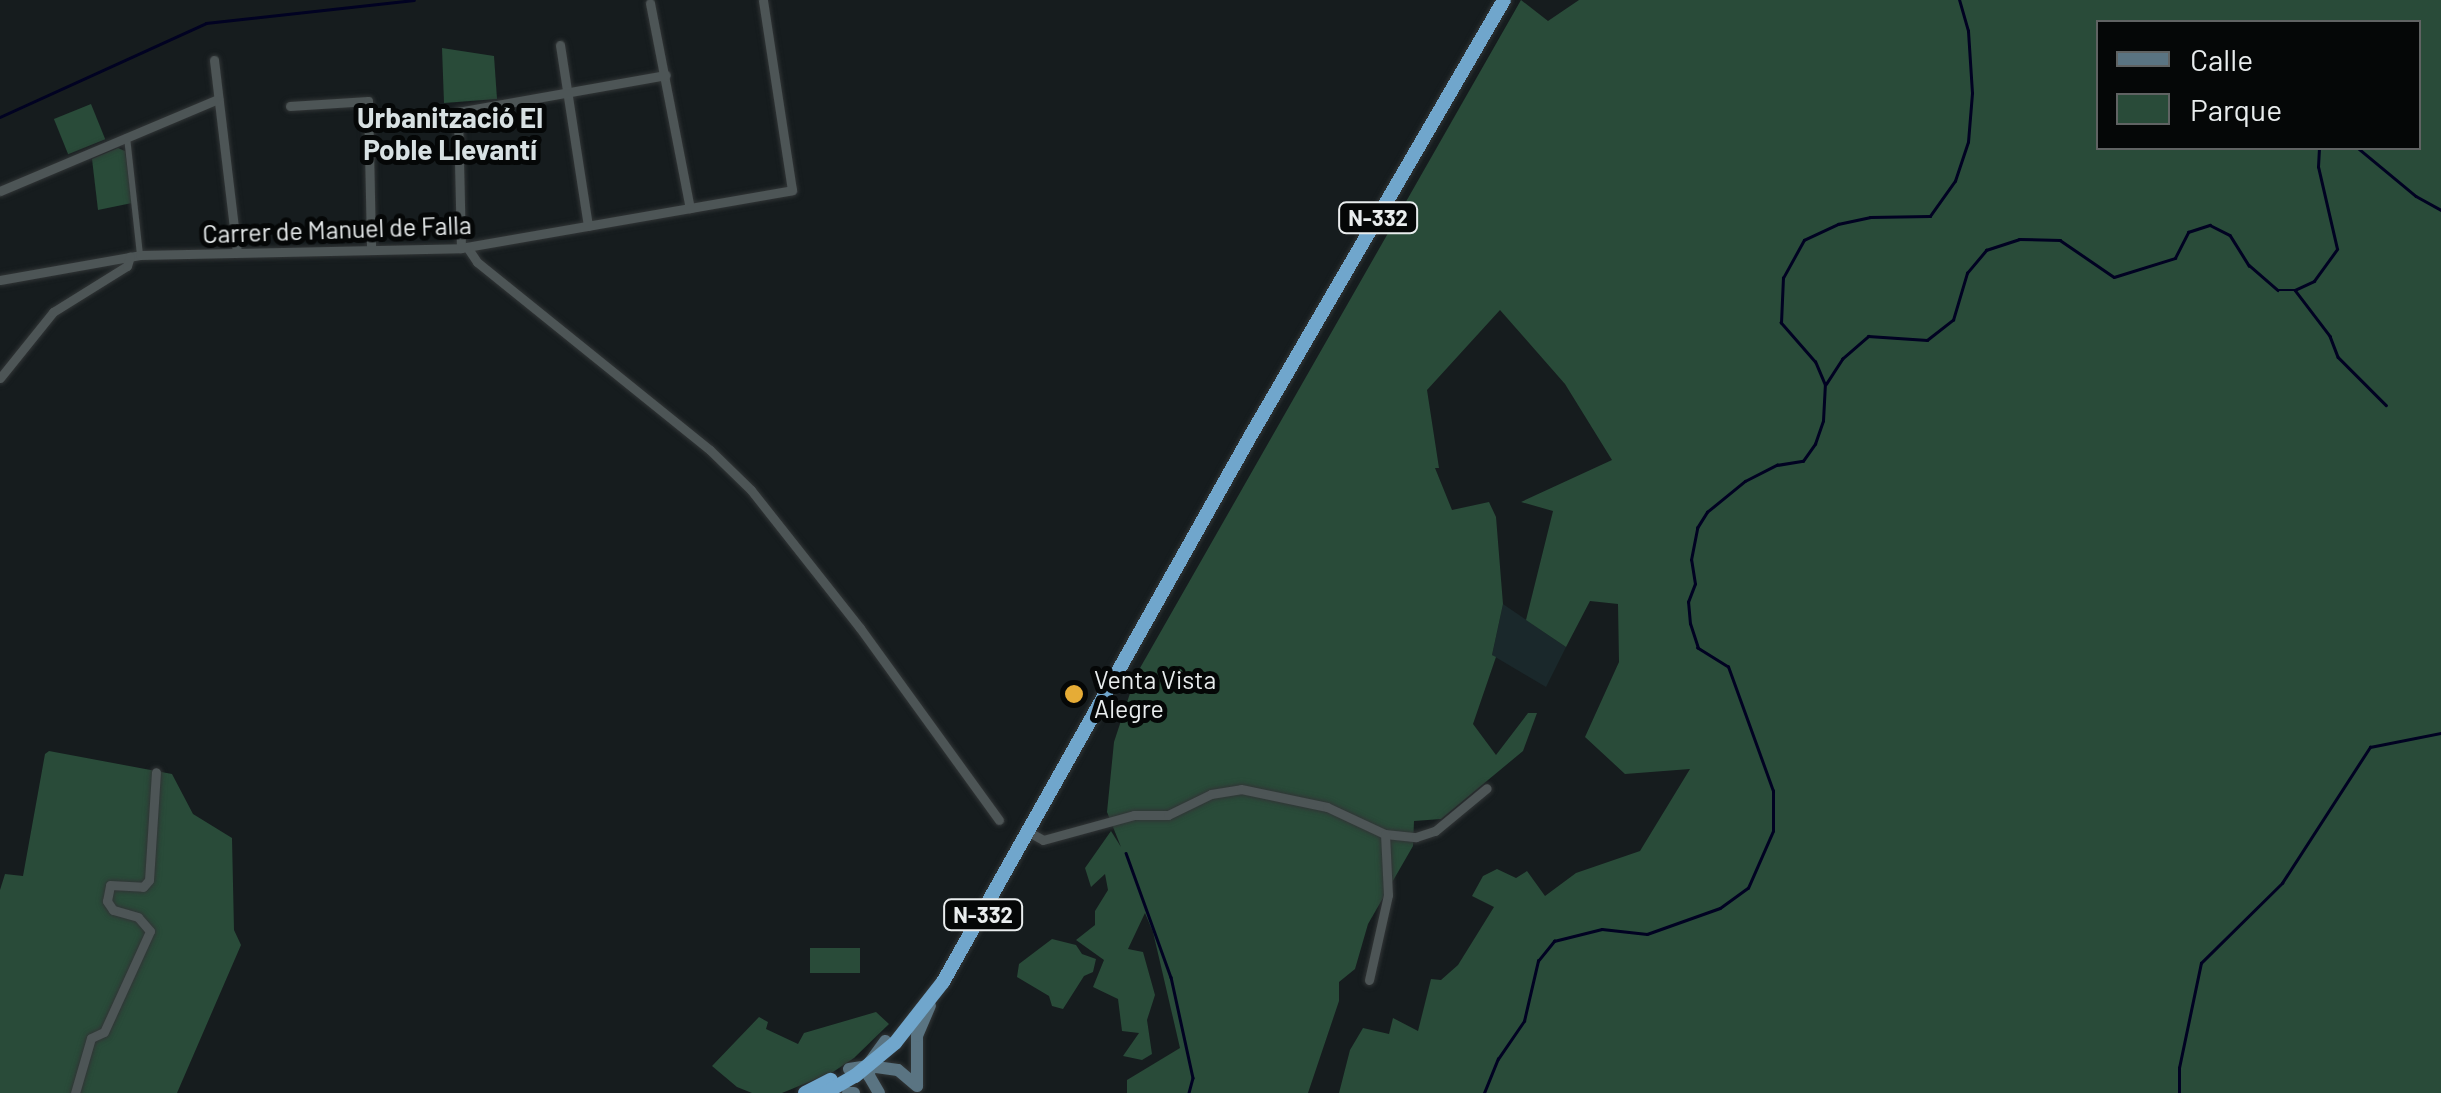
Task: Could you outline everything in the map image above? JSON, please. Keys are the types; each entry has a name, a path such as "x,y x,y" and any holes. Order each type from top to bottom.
{"highway":[{"name":"N-332","path":"825,1093 869,1066 908,1029 944,982 1504,0"},
{"name":"N-332","path":"805,1093 849,1069 885,1041 931,986 1019,847"}],"main road":[{"path":"919,1089 917,1036 944,982"},
{"path":"869,1066 885,1041"},
{"path":"849,1069 869,1066 898,1070 919,1089"},
{"path":"869,1066 879,1093"},
{"path":"888,1093 886,1077 898,1070"}],"street":[{"name":"Carrer de Manuel de Falla","path":"0,280 135,256 464,248 792,190 764,0"},
{"path":"650,3 690,208"},
{"path":"560,45 588,226"},
{"path":"214,60 237,253"},
{"path":"666,74 458,112 464,248 710,450 751,490 860,628 999,820"},
{"path":"0,192 218,99"},
{"path":"290,106 368,102 371,250"},
{"path":"0,378 44,320 127,266 135,256 127,136"},
{"path":"75,1093 91,1038 104,1032 150,931 138,917 113,910 107,900 110,885 148,884 156,772"},
{"path":"1027,832 1043,840 1134,814 1168,816 1211,794 1241,789 1327,807 1385,834 1416,837 1435,831 1486,788"},
{"path":"1369,980 1388,895 1385,834"}],"shaded area":[{"path":"1503,604 1566,647 1546,687 1492,655"}],"green space":[{"path":"1521,0 1548,21 1579,0 2441,0 2441,1093 1339,1093 1350,1050 1363,1028 1389,1034 1393,1018 1418,1031 1431,979 1441,980 1458,965 1494,907 1472,896 1483,876 1497,869 1516,878 1527,871 1545,896 1576,873 1640,851 1690,769 1625,774 1585,737 1619,662 1618,604 1590,601 1566,647 1526,620 1553,511 1521,502 1612,460 1565,384 1500,310 1427,390 1439,468 1435,468 1452,510 1489,502 1496,517 1503,604 1492,655 1496,657 1473,724 1496,755 1528,713 1537,713 1523,751 1441,819 1414,821 1413,846 1368,924 1355,969 1339,982 1339,1001 1308,1093 1127,1093 1127,1080 1180,1048 1145,913 1128,949 1143,952 1155,995 1147,1020 1152,1054 1142,1060 1123,1056 1139,1033 1122,1031 1118,999 1093,987 1104,960 1076,940 1095,925 1095,911 1108,890 1105,874 1091,887 1085,868 1111,831 1121,847 1107,812 1114,742 1136,675"},
{"path":"442,48 494,56 497,99 444,103"},
{"path":"91,104 105,139 68,154 54,119"},
{"path":"118,148 125,151 132,203 98,210 92,159"},
{"path":"49,751 172,774 193,814 232,838 234,930 241,945 177,1093 0,1093 0,890 5,874 23,876 45,754"},
{"path":"1052,939 1076,945 1082,954 1096,959 1093,972 1084,976 1063,1009 1052,1006 1049,996 1017,977 1019,964"},
{"path":"810,948 860,948 860,973 810,973"},
{"path":"876,1012 889,1024 854,1058 833,1072 782,1093 752,1093 737,1087 712,1066 759,1017 768,1022 766,1029 798,1044 804,1033"}],"waterway":[{"path":"0,117 206,23 414,0"},
{"path":"1484,1093 1498,1059 1524,1021 1538,961 1554,941 1602,929 1647,934 1720,908 1748,888 1773,831 1773,791 1728,667 1698,648 1690,624 1688,602 1695,584 1691,560 1697,528 1707,512 1745,481 1777,465 1803,461 1815,444 1823,421 1825,385 1815,362 1781,323 1783,278 1804,240 1838,224 1870,217 1930,216 1955,181 1968,142 1972,93 1968,31 1959,0"},
{"path":"1826,384 1842,359 1868,336 1927,340 1953,320 1967,273 1986,250 2019,239 2060,240 2114,277 2175,258 2188,232 2210,225 2230,235 2249,265 2278,290 2295,290 2314,281 2337,249 2318,167 2319,150"},
{"path":"2360,150 2416,196 2441,210"},
{"path":"2295,290 2330,336 2338,357 2386,405"},
{"path":"2179,1093 2179,1068 2201,963 2282,883 2370,747 2441,733"},
{"path":"1126,853 1171,977 1193,1078 1189,1093"}],"place":[{"name":"Venta Vista Alegre","path":"1074,694"}],"district":[{"name":"Urbanització El Poble Llevantí","path":"450,133"}]}
